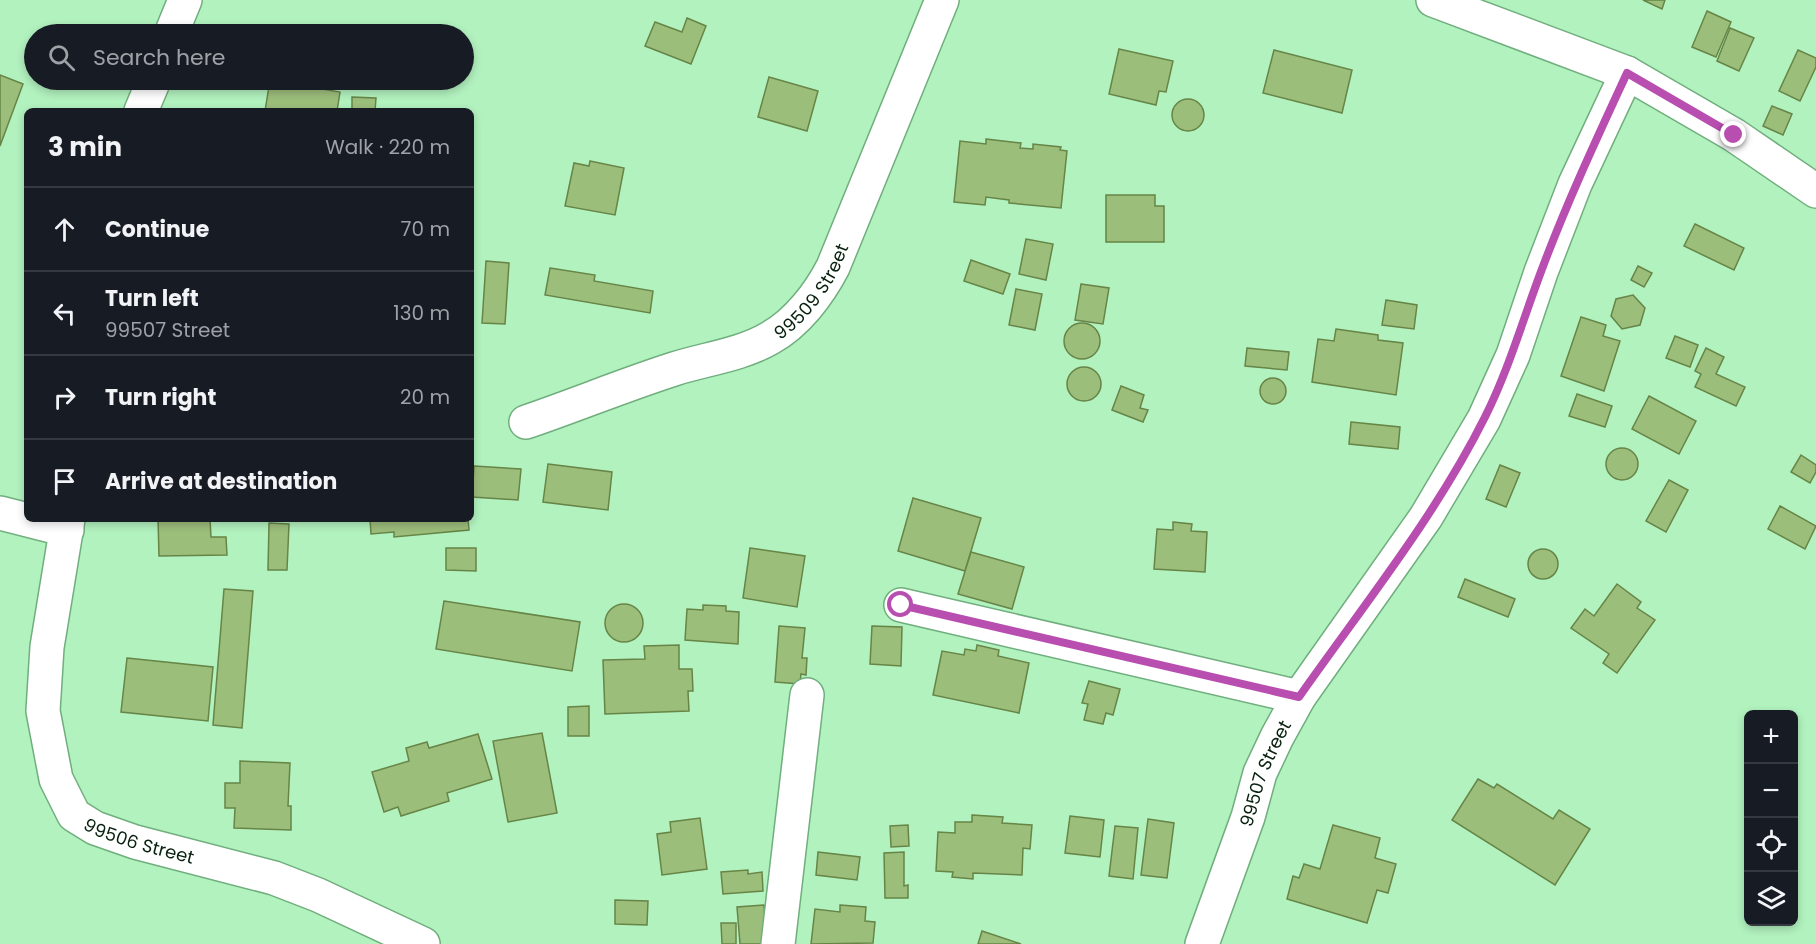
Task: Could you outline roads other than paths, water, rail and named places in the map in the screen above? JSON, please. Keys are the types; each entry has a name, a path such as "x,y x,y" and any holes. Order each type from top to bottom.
{"street":[{"path":"175,24 185,0"},
{"name":"99509 Street","path":"526,422 604,396 673,369 751,347 789,325 822,288 833,267 942,0"},
{"path":"1433,0 1627,73 1734,135 1816,191"},
{"name":"99507 Street","path":"1202,944 1248,817 1260,773 1299,697 1426,517 1484,419 1513,355 1541,272 1575,184 1627,73"},
{"path":"142,108 150,90"},
{"path":"0,513 24,517"},
{"path":"51,522 68,525"},
{"name":"99506 Street","path":"68,525 47,647 43,711 56,779 74,815 89,825 135,842 274,878 318,894 423,944"},
{"path":"901,605 1299,697"},
{"path":"778,944 807,695"}]}
